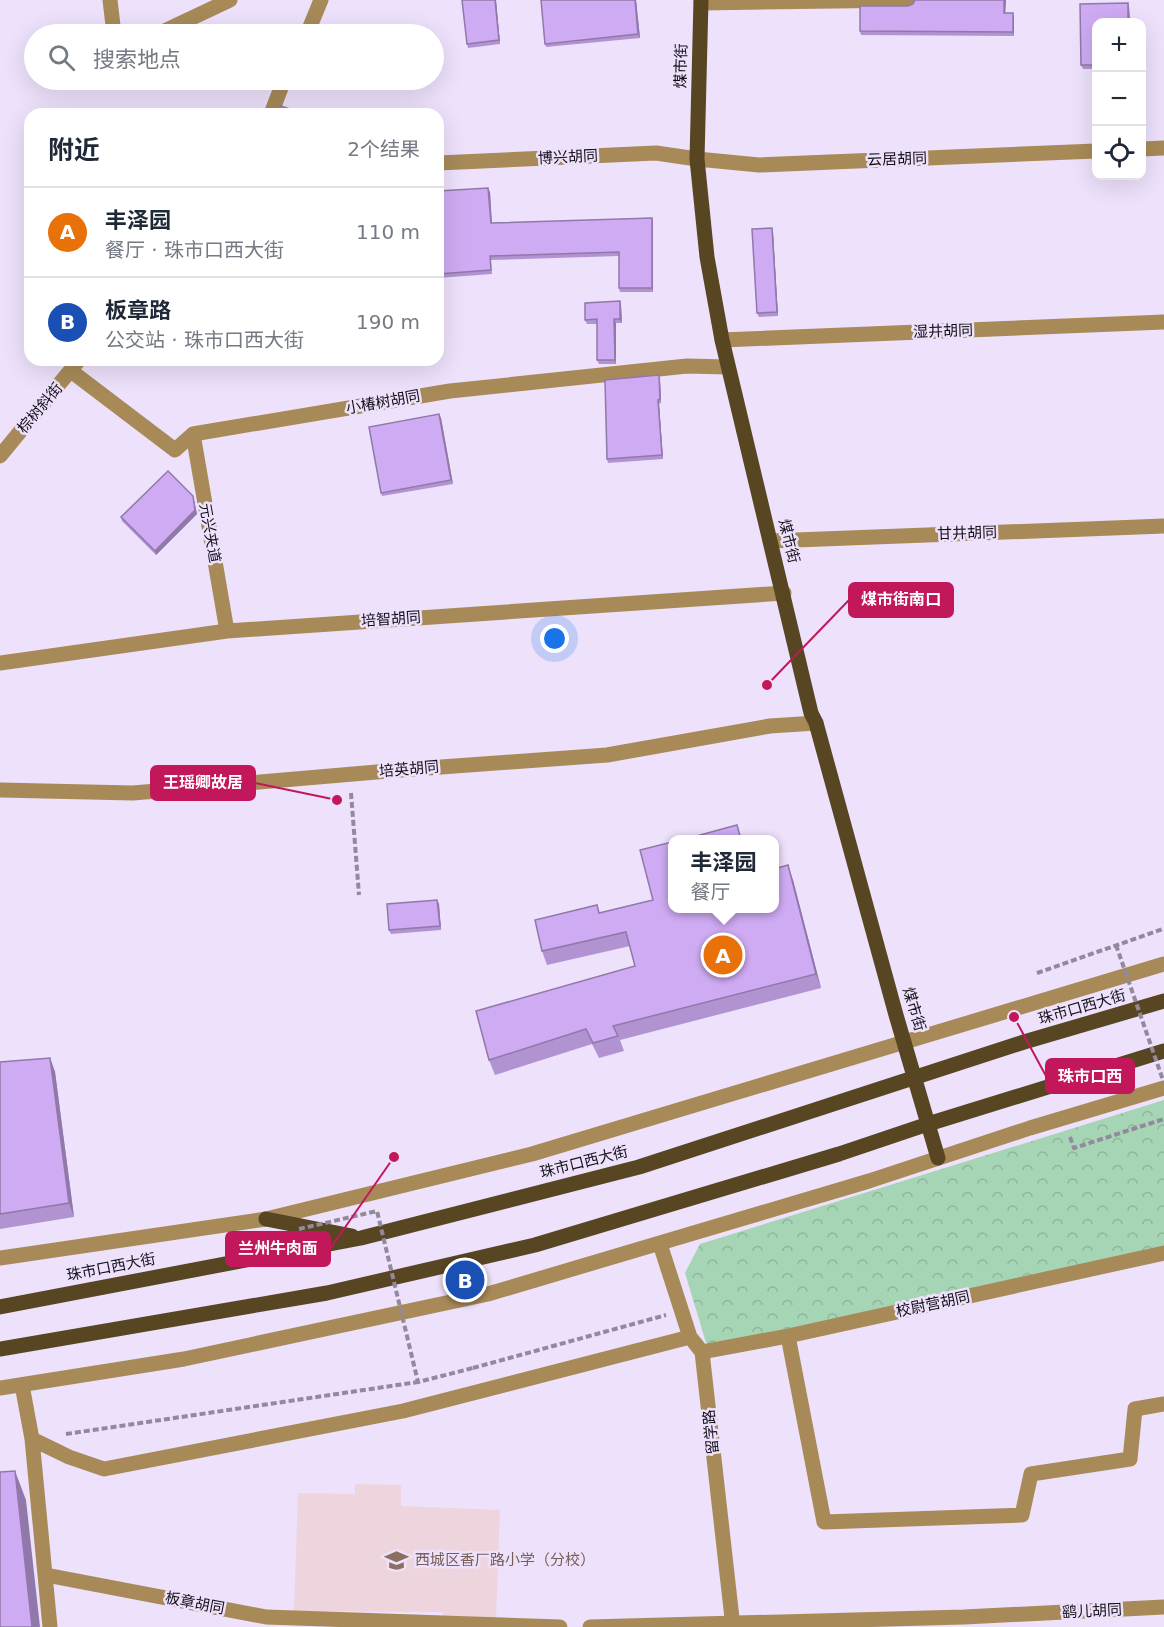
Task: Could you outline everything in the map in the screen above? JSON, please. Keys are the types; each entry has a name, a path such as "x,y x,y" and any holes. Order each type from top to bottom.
{"main road":[{"name":"煤市街","path":"701,1 697,159 707,257 722,340 812,713 938,1158"},
{"name":"珠市口西大街","path":"0,1307 361,1238 639,1167 1024,1042 1164,1001"},
{"path":"0,1349 327,1293 535,1245 839,1154 1164,1051"},
{"path":"266,1219 361,1238"}],"street":[{"path":"110,0 113,24"},
{"path":"179,24 230,0"},
{"path":"311,24 321,0"},
{"path":"701,1 909,0"},
{"path":"273,108 280,90"},
{"path":"1146,149 1164,148"},
{"name":"云居胡同","path":"697,159 759,165 1092,151"},
{"name":"博兴胡同","path":"444,164 656,153 697,159"},
{"name":"湿井胡同","path":"722,340 1164,322"},
{"name":"棕树斜街","path":"0,456 74,366"},
{"name":"小椿树胡同","path":"76,366 175,450 193,434 450,391 687,366 728,367"},
{"name":"元兴夹道","path":"193,434 227,632"},
{"name":"甘井胡同","path":"770,541 1164,526"},
{"name":"培智胡同","path":"0,663 227,632 784,593"},
{"name":"培英胡同","path":"0,790 133,793 607,755 771,726 816,723"},
{"name":"珠市口西大街","path":"0,1258 266,1219 532,1154 1164,964"},
{"path":"0,1388 184,1359 488,1294 869,1181 1030,1128 1164,1089"},
{"path":"660,1244 690,1337 702,1352"},
{"name":"校尉营胡同","path":"702,1352 788,1336 1164,1253"},
{"path":"788,1336 824,1522 1022,1515 1031,1474 1130,1459 1135,1409 1164,1404"},
{"path":"32,1439 69,1457 104,1469 403,1411 690,1337"},
{"name":"留学路","path":"702,1352 732,1625"},
{"path":"21,1385 32,1439 50,1627"},
{"name":"板章胡同","path":"46,1575 266,1617 560,1627"},
{"name":"鹞儿胡同","path":"732,1625 1164,1607"},
{"path":"590,1627 732,1625"}],"path":[{"path":"350,774 359,895"},
{"path":"1037,973 1162,928"},
{"path":"1116,945 1164,1083"},
{"path":"1070,1137 1074,1148 1164,1119"},
{"path":"298,1229 377,1210 418,1382"},
{"path":"32,1439 418,1382 681,1311"}],"shaded area":[{"name":"西城区香厂路小学（分校）","path":"355,1484 401,1485 401,1506 500,1510 496,1620 443,1619 443,1612 294,1611 298,1493 355,1494"}],"green space":[{"path":"1164,1100 1164,1248 707,1346 685,1273 700,1244"}],"building":[{"path":"462,0 495,0 499,40 467,44"},
{"path":"541,0 635,0 638,34 545,44"},
{"path":"915,0 1004,0 1004,13 1013,13 1013,32 860,31 860,6 908,6"},
{"path":"1128,3 1128,18 1092,18 1092,65 1081,65 1080,4"},
{"path":"488,188 491,223 652,218 652,288 619,288 619,252 490,256 491,270 444,274 444,191"},
{"path":"772,228 777,312 757,313 752,229"},
{"path":"620,301 620,319 614,319 615,360 597,360 597,319 585,320 585,303"},
{"path":"659,375 660,399 658,400 662,455 607,459 605,380"},
{"path":"439,414 451,480 381,493 369,427"},
{"path":"168,471 193,496 195,510 155,551 121,517"},
{"path":"737,825 740,835 700,835"},
{"path":"668,843 668,913 779,913 779,868 788,865 816,974 613,1026 618,1036 593,1043 586,1029 489,1060 476,1011 635,966 626,932 542,951 535,920 597,905 599,913 653,900 640,850"},
{"path":"437,900 440,926 389,930 387,904"},
{"path":"50,1058 69,1203 0,1214 0,1062"},
{"path":"15,1471 32,1627 0,1627 0,1472"}],"place":[{"name":"煤市街南口","path":"767,685"},
{"name":"王瑶卿故居","path":"337,800"},
{"name":"丰泽园","path":"723,955"},
{"name":"珠市口西","path":"1014,1017"},
{"name":"兰州牛肉面","path":"394,1157"},
{"name":"板章路","path":"465,1280"},
{"name":"西城区香厂路小学（分校）","path":"397,1560"}]}
